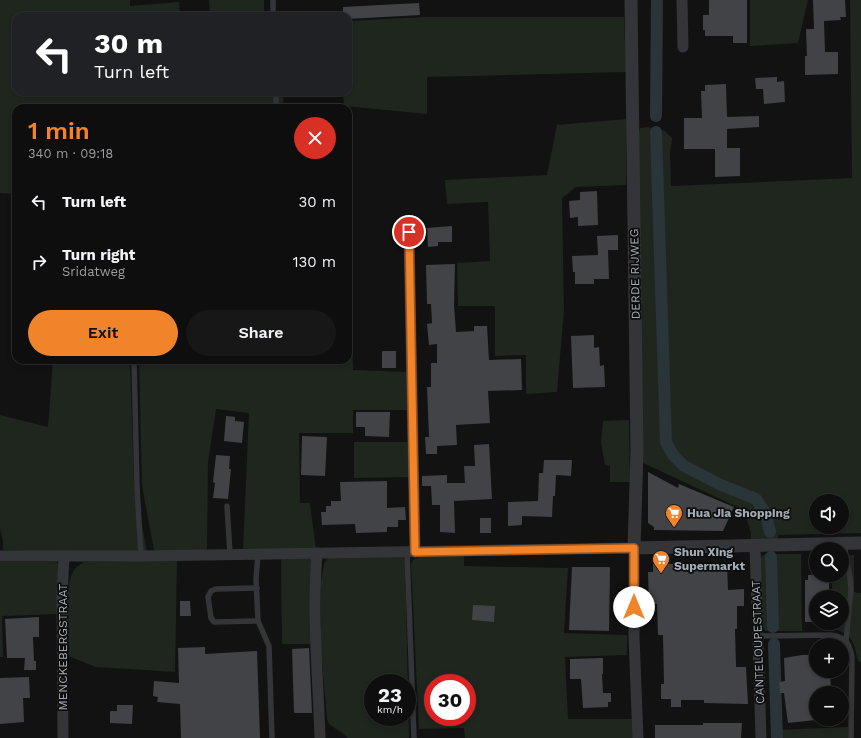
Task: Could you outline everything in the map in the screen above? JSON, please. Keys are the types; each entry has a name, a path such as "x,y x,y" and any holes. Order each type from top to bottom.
{"street":[{"name":"DERDE RIJWEG","path":"631,0 637,443 634,548"},
{"path":"682,0 682,47"},
{"path":"409,232 411,552"},
{"path":"849,544 861,543"},
{"path":"0,556 141,556 809,545"},
{"name":"CANTELOUPESTRAAT","path":"755,546 761,738"},
{"path":"634,548 634,637 638,738"},
{"path":"317,553 315,631 320,738"},
{"name":"MENCKEBERGSTRAAT","path":"62,738 62,596 64,556"}],"lane":[{"path":"273,0 273,12"},
{"path":"134,364 137,486 141,556"},
{"path":"227,506 230,554"},
{"path":"411,552 414,738"},
{"path":"258,554 258,621 269,646 272,738"},
{"path":"846,638 851,589 849,572"},
{"path":"257,588 216,589 211,591 208,597 211,618 214,622 258,621"},
{"path":"758,636 830,635 841,638"},
{"path":"849,646 852,657 851,738"}],"shaded area":[{"path":"0,0 130,0 130,6 179,2 180,12 12,12 12,96 283,96 284,104 12,104 12,194 0,193"},
{"path":"209,0 264,0 264,12 210,12"},
{"path":"750,0 808,0 798,43 750,46"},
{"path":"850,0 861,0 861,533 849,533 849,494 809,494 809,534 820,534 778,535 778,541 751,541 751,533 744,510 641,462 638,137 640,128 648,127 665,131 672,138 670,153 671,186 852,178"},
{"path":"426,17 624,17 626,72 427,77 427,114 352,107 352,104 344,104 343,96 352,96 352,21"},
{"path":"626,119 626,185 576,187 562,198 564,310 557,392 526,394 526,355 495,356 495,306 458,306 457,263 490,261 488,202 447,204 445,180 547,175 557,125"},
{"path":"352,328 353,370 407,372 408,410 353,410 353,433 299,433 300,503 310,503 316,549 243,550 249,413 216,409 208,462 207,551 158,552 154,550 142,486 139,364 352,364"},
{"path":"53,364 130,364 134,484 147,552 71,553 3,550 3,541 0,529 0,415 48,427"},
{"path":"629,420 630,482 610,482 610,466 605,465 601,443 603,421"},
{"path":"354,442 410,442 409,477 354,478"},
{"path":"765,554 801,554 802,631 766,631 761,626 759,558"},
{"path":"849,555 854,555 854,592 861,593 861,662 858,661 854,644 848,636 836,630 849,630 849,590 832,590 832,582 849,582"},
{"path":"464,556 464,566 568,568 564,633 627,635 627,655 565,657 568,719 633,719 633,738 465,738 464,728 419,729 411,564 414,559 419,557"},
{"path":"403,557 405,560 408,674 364,674 364,726 409,726 409,738 347,738 329,724 327,719 321,650 321,583 324,564 328,558"},
{"path":"281,559 315,559 313,644 282,644"},
{"path":"177,560 175,672 96,667 66,655 66,612 68,589 70,579 76,567 84,562"},
{"path":"0,562 55,562 62,565 59,614 2,616 3,657 0,657"},
{"path":"848,727 848,738 777,738 777,730"}],"building":[{"path":"709,0 747,0 747,43 733,43 733,36 705,36 705,30 703,30 703,15 709,15"},
{"path":"813,0 845,0 846,17 840,17 841,20 824,21 825,52 838,52 838,74 805,75 805,56 807,56 806,29 814,29"},
{"path":"419,3 420,15 352,19 352,12 343,12 343,7"},
{"path":"777,77 777,82 784,81 785,102 764,104 763,89 756,89 755,78"},
{"path":"726,84 727,117 759,116 759,127 727,129 727,148 740,148 740,176 715,177 715,149 684,149 684,118 702,118 701,91 705,91 705,85"},
{"path":"597,191 598,225 578,226 578,217 570,218 569,201 580,200 580,192"},
{"path":"452,226 452,242 438,242 438,246 428,247 427,228"},
{"path":"618,235 618,250 608,250 609,279 594,279 594,284 575,284 575,272 573,272 572,256 598,255 597,236"},
{"path":"455,264 454,304 456,332 474,331 474,326 487,326 489,360 521,359 522,390 488,391 490,423 456,425 457,445 437,446 437,454 426,454 425,437 429,437 427,387 431,387 431,363 437,363 437,344 429,345 427,324 432,323 431,304 427,304 426,265"},
{"path":"594,335 594,348 599,347 600,366 604,365 605,387 573,388 571,336"},
{"path":"382,351 396,351 396,368 382,368"},
{"path":"356,412 390,412 389,437 365,436 365,427 356,427"},
{"path":"226,416 235,417 235,421 244,422 242,443 224,441"},
{"path":"302,436 327,437 325,476 301,475"},
{"path":"489,444 492,499 454,501 455,533 440,532 440,505 432,505 431,486 422,486 422,476 447,475 447,483 465,483 464,466 475,466 474,445"},
{"path":"216,455 230,456 229,469 231,469 228,499 213,498"},
{"path":"544,460 572,460 571,476 556,475 552,517 522,516 522,525 508,526 508,502 538,501 539,473 543,473"},
{"path":"648,472 678,488 679,484 734,507 723,531 654,530 654,527 648,523"},
{"path":"387,481 387,508 405,507 406,520 398,520 398,527 387,527 387,532 356,533 355,524 322,525 321,512 326,512 326,506 331,506 331,501 341,501 340,482"},
{"path":"480,518 491,518 491,533 480,533"},
{"path":"653,564 679,564 679,568 698,568 698,565 727,564 728,590 744,589 744,606 737,606 737,629 735,629 736,667 746,667 748,704 704,703 704,700 681,700 681,707 671,707 671,699 661,699 661,684 664,684 663,635 658,635 657,604 649,604 648,572 653,572"},
{"path":"572,567 610,567 609,631 569,630"},
{"path":"809,575 809,582 829,582 829,590 809,590 809,622 805,622 805,580 808,580"},
{"path":"180,601 190,601 191,616 180,616"},
{"path":"473,605 495,606 494,622 472,620"},
{"path":"39,617 39,637 33,637 36,670 24,670 25,658 7,658 5,619"},
{"path":"205,647 205,654 257,651 260,738 181,738 180,704 157,702 158,697 153,696 154,681 179,683 178,648"},
{"path":"309,648 312,713 294,713 292,649"},
{"path":"809,655 809,678 830,678 831,686 809,686 809,721 788,723 784,693 780,693 779,682 785,681 784,658"},
{"path":"603,658 603,693 611,693 611,702 608,702 608,707 583,708 581,679 570,679 570,659"},
{"path":"29,677 30,698 23,698 24,722 0,724 0,678"},
{"path":"117,705 133,705 132,724 110,723 110,711 117,711"},
{"path":"703,723 742,723 741,738 655,738 655,725 703,725"}],"waterway":[{"path":"656,116 657,0"},
{"path":"656,132 666,442 673,455 684,466 719,484 756,499 766,514 770,532"},
{"path":"771,557 773,627"},
{"path":"774,644 777,738"}],"place":[{"name":"Hua Jia Shopping","path":"674,528"},
{"name":"Shun Xing Supermarkt","path":"661,574"}],"route":[{"path":"409,232 415,552 497,549 634,548 634,607"}]}
